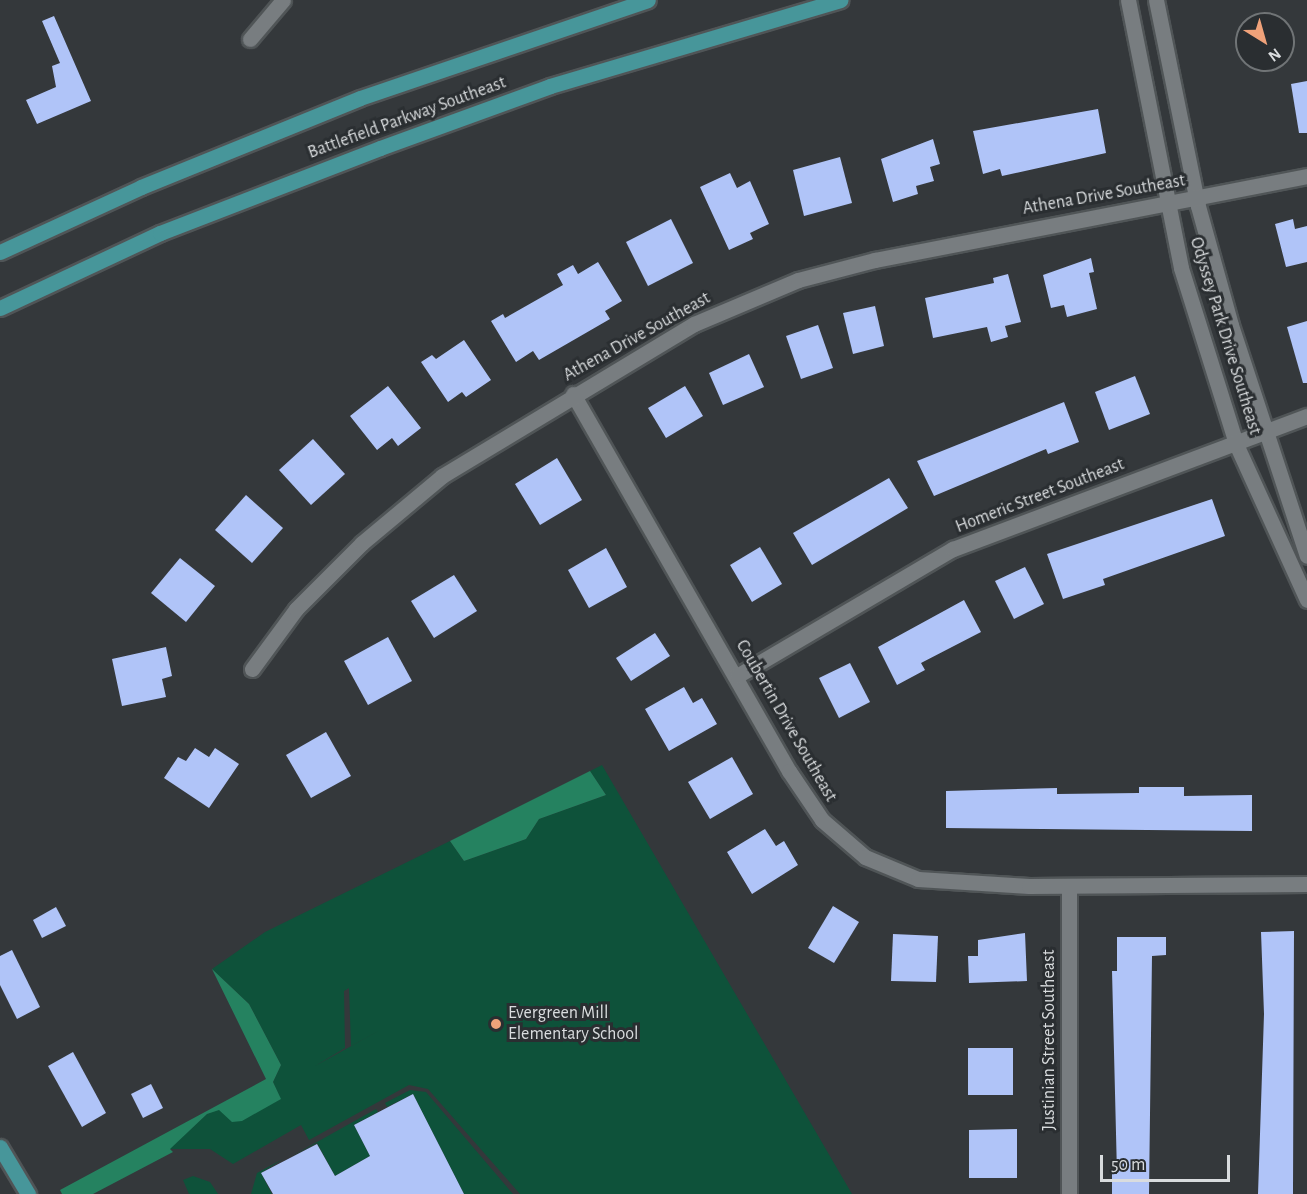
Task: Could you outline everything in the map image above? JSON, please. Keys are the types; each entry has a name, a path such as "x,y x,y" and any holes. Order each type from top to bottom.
{"main road":[{"name":"Battlefield Parkway Southeast","path":"0,252 141,187 360,98 648,0"},
{"name":"Battlefield Parkway Southeast","path":"0,308 160,233 339,163 550,86 842,0"},
{"path":"0,1148 28,1194"}],"street":[{"path":"250,39 283,0"},
{"name":"Odyssey Park Drive Southeast","path":"1128,0 1181,268 1236,444 1307,600"},
{"name":"Odyssey Park Drive Southeast","path":"1156,0 1197,198 1266,431 1307,556"},
{"name":"Athena Drive Southeast","path":"252,669 296,609 363,543 442,476 573,394 694,324 798,280 1044,225 1168,206 1307,176"},
{"name":"Coubertin Drive Southeast","path":"573,394 822,820 865,856 918,879 1069,886 1307,884"},
{"name":"Homeric Street Southeast","path":"737,676 953,549 1307,416"},
{"name":"Justinian Street Southeast","path":"1069,886 1069,1194"}],"green space":[{"name":"Evergreen Mill Elementary School","path":"602,765 852,1194 520,1194 428,1089 409,1085 309,1140 301,1125 233,1164 210,1149 169,1149 207,1114 219,1109 232,1121 241,1121 280,1098 273,1082 281,1065 249,1004 212,969 265,932 450,841 464,861 526,839 539,819 606,795 590,771","holes":["349,988 351,1046 384,1028 315,1066 345,1048 344,991"]},
{"path":"590,771 606,795 539,819 526,839 464,861 450,841"},
{"path":"212,969 249,1004 281,1065 273,1082 281,1099 242,1121 232,1122 219,1110 207,1114 170,1149 173,1152 93,1194 62,1194 60,1190 266,1079"},
{"path":"410,1090 426,1092 513,1194 464,1194 413,1094 387,1107 385,1103"},
{"path":"376,1109 378,1112 354,1125 370,1156 335,1176 317,1143 292,1156"},
{"path":"283,1159 261,1173 272,1194 251,1194 257,1173"},
{"path":"193,1176 210,1182 218,1194 189,1194 183,1180"}],"building":[{"path":"54,16 91,101 37,124 26,100 56,87 52,66 60,63 42,21"},
{"path":"1307,81 1307,133 1299,133 1291,84"},
{"path":"1098,109 1106,153 1002,176 1000,169 983,174 973,131"},
{"path":"933,139 940,164 930,167 934,181 916,186 918,194 893,202 881,159"},
{"path":"840,157 852,203 804,216 793,170"},
{"path":"730,173 737,188 750,181 769,224 750,233 753,239 729,250 700,187"},
{"path":"671,219 693,263 648,286 626,242"},
{"path":"1293,219 1295,229 1307,226 1307,262 1286,267 1275,224"},
{"path":"1091,258 1094,272 1089,273 1097,309 1067,317 1064,305 1051,308 1043,275"},
{"path":"598,262 622,301 605,311 610,319 539,360 533,351 516,362 491,321 503,314 505,318 563,285 557,274 573,265 578,274"},
{"path":"1008,274 1021,322 1005,326 1008,337 991,342 987,327 933,338 925,298 994,283 993,278"},
{"path":"875,306 884,346 853,354 843,313"},
{"path":"1307,321 1307,383 1303,383 1287,327"},
{"path":"818,325 833,368 801,379 786,336"},
{"path":"464,340 491,380 466,397 462,392 448,402 421,362 432,355 436,359"},
{"path":"749,354 764,387 723,405 709,373"},
{"path":"1135,376 1150,414 1109,430 1095,392"},
{"path":"388,386 421,428 398,446 392,438 377,450 350,416"},
{"path":"685,386 703,416 666,438 648,408"},
{"path":"1064,402 1079,442 1048,454 1046,449 934,496 917,461"},
{"path":"313,439 345,474 311,505 279,470"},
{"path":"557,458 582,500 540,525 515,484"},
{"path":"889,478 908,508 812,565 793,533"},
{"path":"246,495 283,528 252,563 215,530"},
{"path":"1212,499 1225,536 1103,579 1105,585 1063,599 1047,554"},
{"path":"760,547 782,584 752,602 730,565"},
{"path":"606,548 627,587 589,608 568,570"},
{"path":"180,558 215,586 186,622 151,593"},
{"path":"1025,567 1044,604 1014,619 995,581"},
{"path":"454,575 477,611 434,638 411,601"},
{"path":"964,600 981,632 921,663 925,670 897,685 878,647"},
{"path":"655,633 670,656 631,681 616,658"},
{"path":"388,637 412,681 368,705 344,661"},
{"path":"166,647 172,676 162,679 166,697 122,706 112,659"},
{"path":"850,663 870,702 839,718 819,678"},
{"path":"684,687 693,703 702,698 717,724 669,751 645,709"},
{"path":"326,732 351,776 311,798 286,755"},
{"path":"195,748 209,757 215,748 239,764 209,808 164,778 178,757 186,761"},
{"path":"732,757 753,794 710,819 688,782"},
{"path":"1139,787 1184,787 1184,796 1252,795 1252,831 946,828 946,791 1057,788 1057,794 1139,793"},
{"path":"765,829 776,846 784,841 798,865 752,894 727,852"},
{"path":"833,906 859,922 834,963 808,948"},
{"path":"56,907 66,926 42,938 33,920"},
{"path":"1294,931 1293,1194 1258,1194 1264,1014 1261,932"},
{"path":"1025,933 1027,981 969,983 968,956 978,956 978,940"},
{"path":"893,934 938,936 936,982 891,981"},
{"path":"1117,937 1166,937 1166,955 1152,956 1149,1194 1112,1194 1112,1174 1117,1174 1112,971 1117,971"},
{"path":"12,950 40,1007 17,1019 0,985 0,956"},
{"path":"968,1048 1013,1048 1013,1095 968,1095"},
{"path":"73,1052 106,1113 82,1127 48,1066"},
{"path":"151,1084 163,1108 143,1118 131,1094"},
{"path":"413,1094 464,1194 273,1194 261,1173 317,1144 335,1176 370,1156 354,1125"},
{"path":"1017,1129 1017,1178 969,1178 969,1130"}],"place":[{"name":"Evergreen Mill Elementary School","path":"496,1024"}]}
